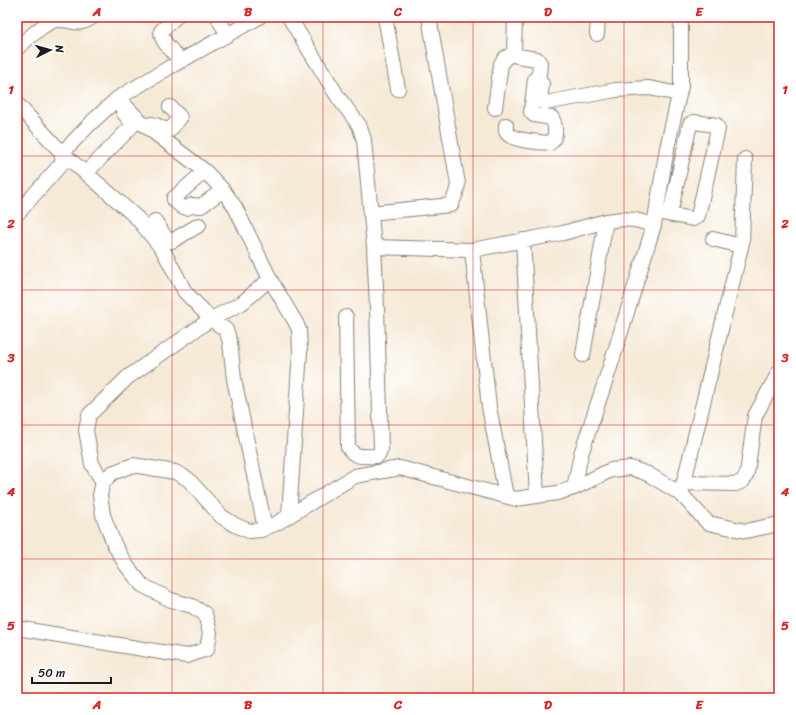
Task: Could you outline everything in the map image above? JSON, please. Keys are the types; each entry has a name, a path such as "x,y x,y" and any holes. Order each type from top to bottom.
{"street":[{"path":"17,48 50,22 58,20 82,23 93,17"},
{"path":"176,17 161,31 161,35 167,45 181,61"},
{"path":"289,17 338,97 359,125 364,140 374,247 377,307 381,449 380,454 377,456 356,456 348,447 346,316"},
{"path":"385,17 398,89"},
{"path":"370,213 451,205 456,193 458,184 429,17"},
{"path":"514,53 515,17"},
{"path":"597,34 598,17"},
{"path":"660,217 667,148 681,86 681,17"},
{"path":"219,18 228,35"},
{"path":"17,214 62,163 62,153 92,122 120,98 256,18"},
{"path":"495,108 501,64 504,58 514,53"},
{"path":"506,125 505,130 516,139 550,143 554,137 555,129 552,118 534,115 531,112 535,80 539,75 540,63 537,59 517,56 514,53"},
{"path":"543,65 540,100 544,103 616,90 649,88 679,94"},
{"path":"120,98 139,106 148,115 148,121 223,190 235,207 270,279 296,323 300,340 289,516"},
{"path":"86,173 132,126 132,122 120,98"},
{"path":"17,104 62,153 137,218 154,222 168,241 172,241 199,225"},
{"path":"148,121 166,130 170,130 180,118 170,107"},
{"path":"374,247 472,250 563,233 606,221 660,217 693,219 698,216 718,129 716,125 694,122 690,124 660,217 580,454 574,488"},
{"path":"682,488 742,243 745,159"},
{"path":"204,171 174,198 174,200 182,207 187,208 192,205 201,206 223,190"},
{"path":"583,356 606,221"},
{"path":"154,222 163,250 185,292 211,319 226,330 230,342 234,379 265,528"},
{"path":"713,239 741,246"},
{"path":"523,240 537,496"},
{"path":"472,250 489,407 506,496"},
{"path":"103,482 92,464 86,430 89,415 128,377 211,319 242,303 270,279"},
{"path":"17,628 187,656 207,649 210,633 205,614 192,606 171,600 142,585 126,565 114,544 103,515 100,495 103,482 112,472 133,465 175,472 188,479 221,516 235,526 249,531 265,528 289,516 355,476 400,468 516,499 557,493 574,488 611,470 631,468 682,488 736,484 743,481 747,473 755,416 779,372"},
{"path":"682,488 708,523 746,531 779,524"}]}
